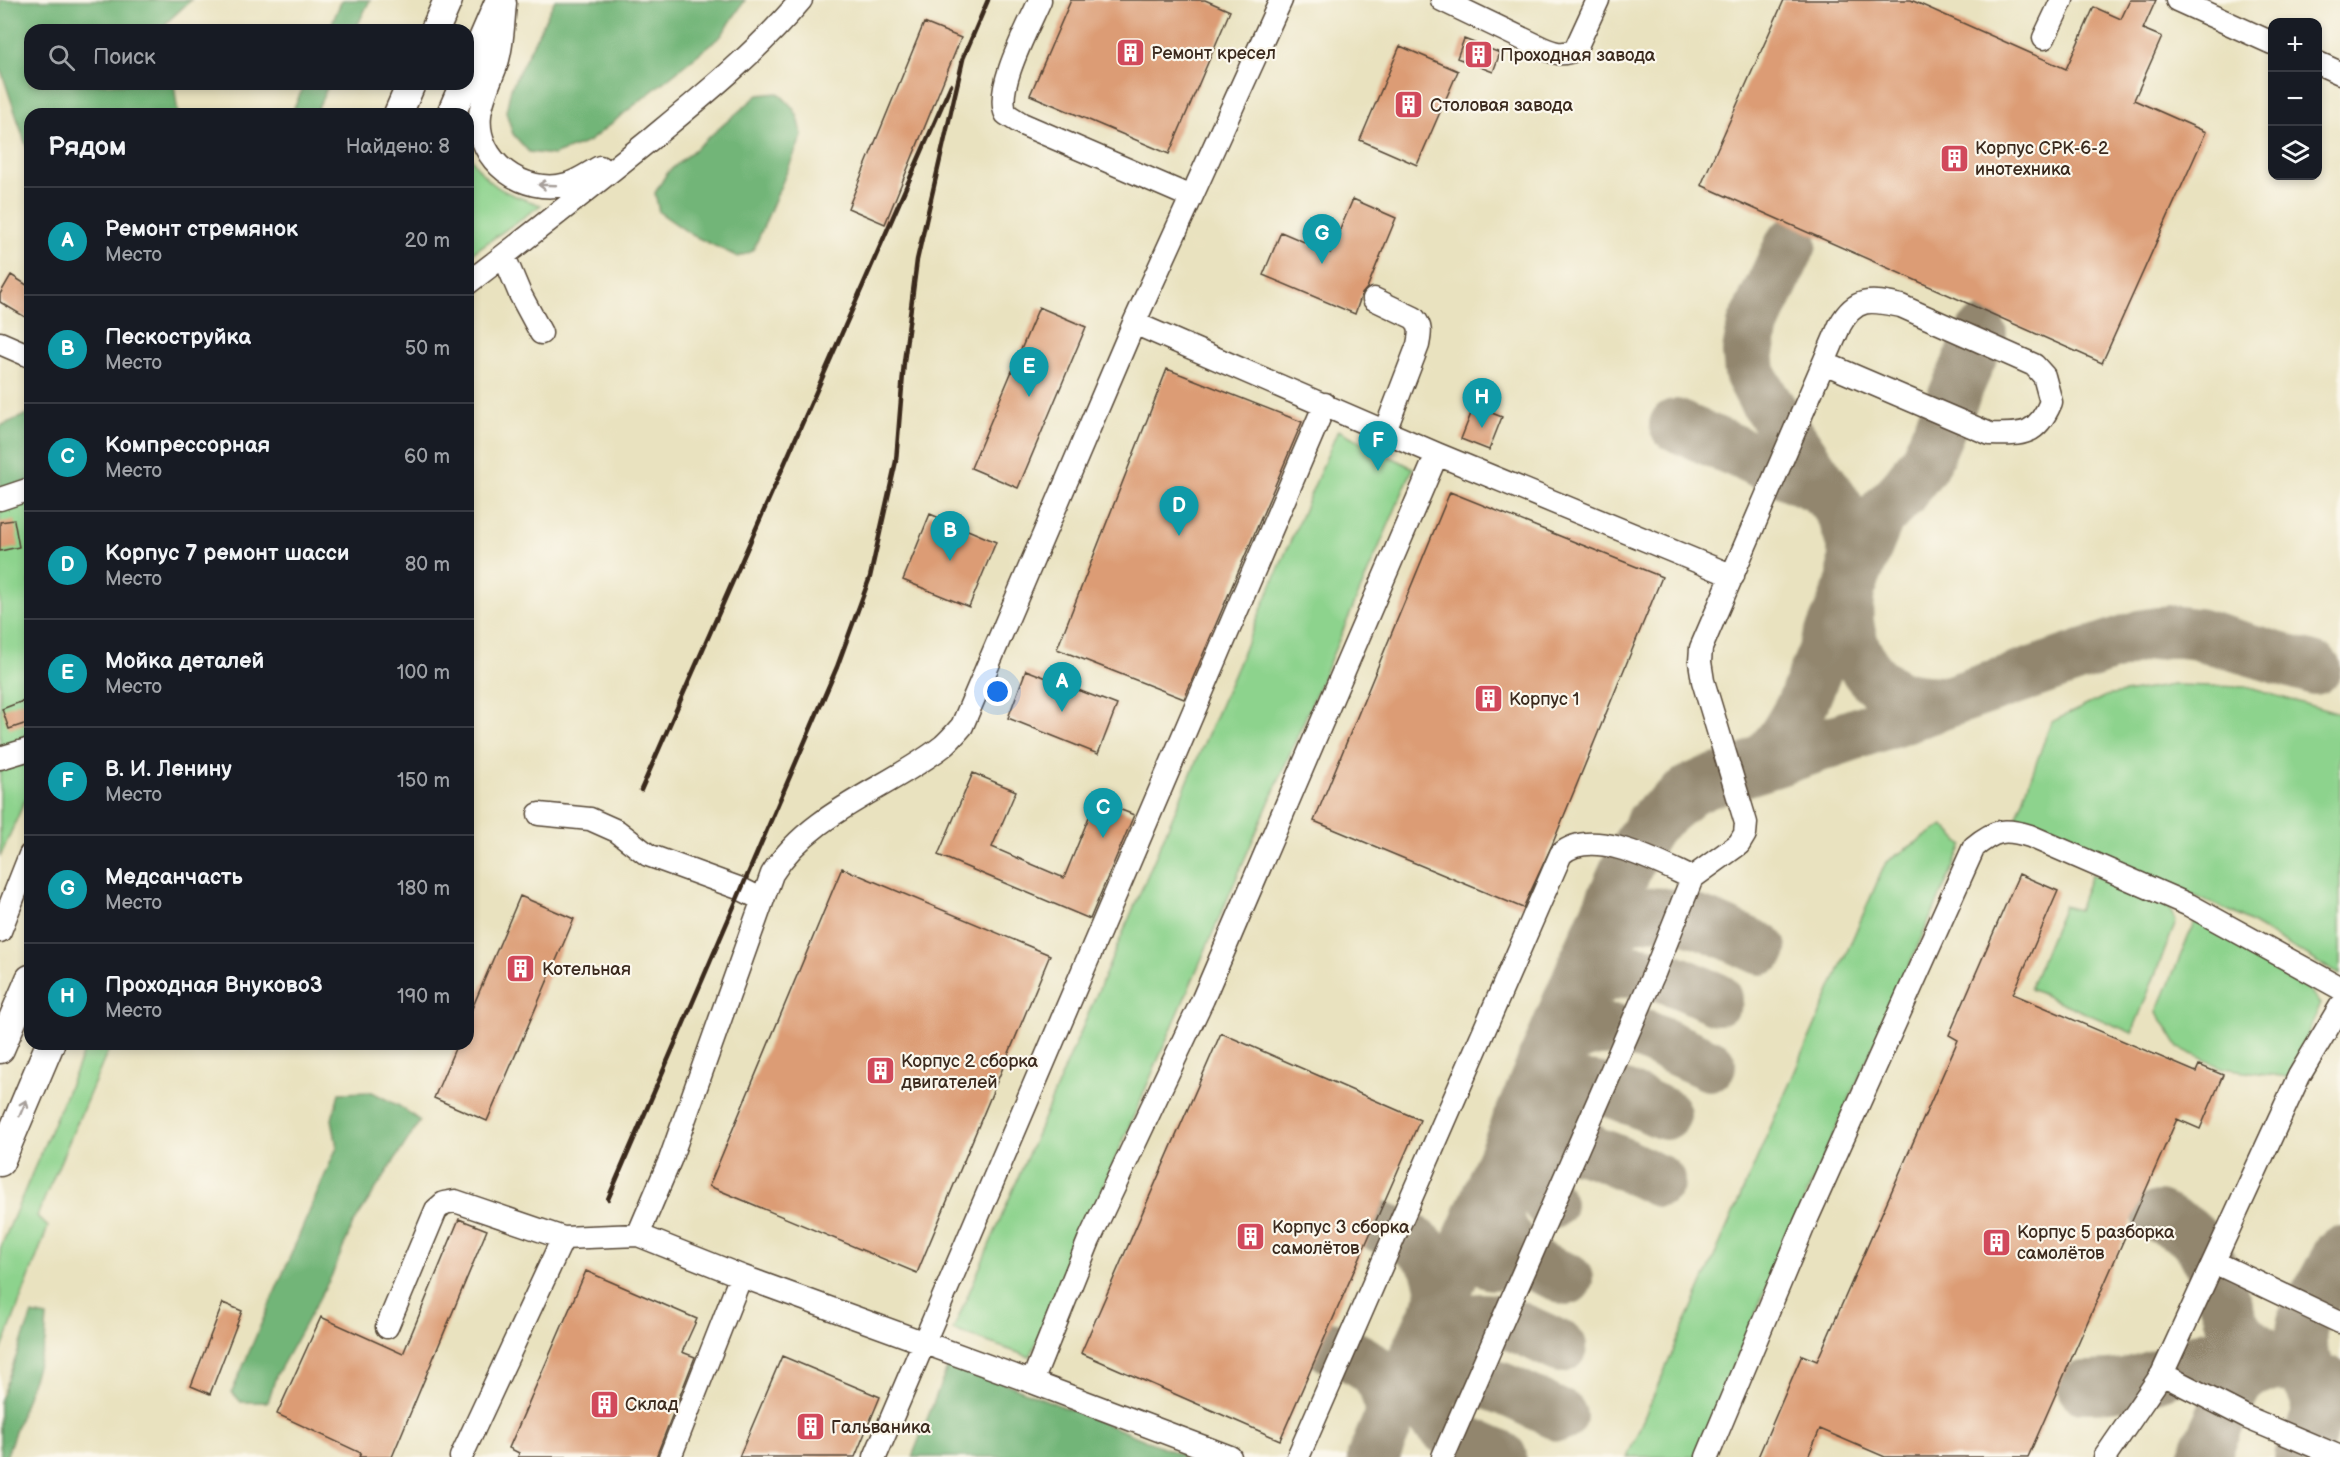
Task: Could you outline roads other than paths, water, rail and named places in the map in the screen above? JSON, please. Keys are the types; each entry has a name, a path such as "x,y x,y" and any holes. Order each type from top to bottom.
{"main road":[{"path":"438,24 448,0"},
{"path":"474,60 500,0"},
{"path":"401,108 408,90"},
{"path":"454,108 461,90"},
{"path":"0,1048 24,994"},
{"path":"0,1162 47,1050"}],"street":[{"path":"505,0 497,61 480,116 484,143 494,161 503,170 528,184 547,186 567,184 656,135"},
{"path":"474,278 716,87 760,46 801,0"},
{"path":"1040,0 1006,80 1003,99 1006,114 1022,124 1191,197"},
{"path":"638,1235 670,1160 771,874 781,859 802,838 823,822 944,746 962,726 1134,323 1281,0"},
{"path":"1442,0 1556,54 1566,54 1575,50 1598,0"},
{"path":"2044,38 2062,0"},
{"path":"2176,0 2268,41"},
{"path":"2322,65 2340,73"},
{"path":"504,256 520,294 541,333"},
{"path":"1374,299 1414,318 1419,324 1420,331 1418,345 1385,431"},
{"path":"1443,1457 1655,971 1692,878 1730,852 1745,834 1746,822 1703,681 1700,662 1701,648 1824,363 1848,310 1860,303 1878,301 1900,306 2034,365 2044,376 2051,402 2040,424 2029,431 2010,435 1990,434 1824,363"},
{"path":"1134,323 1437,454 1733,576"},
{"path":"0,343 24,353"},
{"path":"875,1457 1325,404"},
{"path":"1032,1382 1089,1240 1203,999 1437,454"},
{"path":"0,499 24,491"},
{"path":"0,758 24,751"},
{"path":"539,814 590,819 617,831 648,855 741,889 761,899"},
{"path":"1707,1457 1804,1225 1959,879 1974,847 1987,836 1999,831 2012,831 2072,854 2189,905 2340,988"},
{"path":"1298,1457 1561,854 1569,846 1595,843 1633,853 1692,878"},
{"path":"0,931 24,870"},
{"path":"2105,1457 2162,1374 2299,1076 2340,1007"},
{"path":"387,1328 436,1210 444,1203 455,1201 563,1238 638,1235 741,1276 1230,1457"},
{"path":"461,1457 563,1238"},
{"path":"2214,1262 2340,1322"},
{"path":"670,1457 741,1276"},
{"path":"2162,1374 2248,1418 2340,1457"}],"railway":[{"path":"962,61 988,0"},
{"path":"608,1199 837,667 870,577 896,461 904,362 917,260 964,55"},
{"path":"641,790 951,85"}],"place":[{"name":"Ремонт кресел","path":"1130,53"},
{"name":"Проходная завода","path":"1479,55"},
{"name":"Столовая завода","path":"1409,105"},
{"name":"Корпус СРК-6-2 инотехника","path":"1954,158"},
{"name":"Медсанчасть","path":"1322,264"},
{"name":"Мойка деталей","path":"1029,397"},
{"name":"Проходная Внуково3","path":"1482,428"},
{"name":"В. И. Ленину","path":"1378,471"},
{"name":"Корпус 7 ремонт шасси","path":"1179,536"},
{"name":"Пескоструйка","path":"950,561"},
{"name":"Корпус 1","path":"1488,699"},
{"name":"Ремонт стремянок","path":"1062,712"},
{"name":"Компрессорная","path":"1103,838"},
{"name":"Котельная","path":"521,969"},
{"name":"Корпус 2 сборка двигателей","path":"880,1071"},
{"name":"Корпус 3 сборка самолётов","path":"1251,1237"},
{"name":"Корпус 5 разборка самолётов","path":"1996,1242"},
{"name":"Склад","path":"604,1404"},
{"name":"Гальваника","path":"810,1427"}]}
